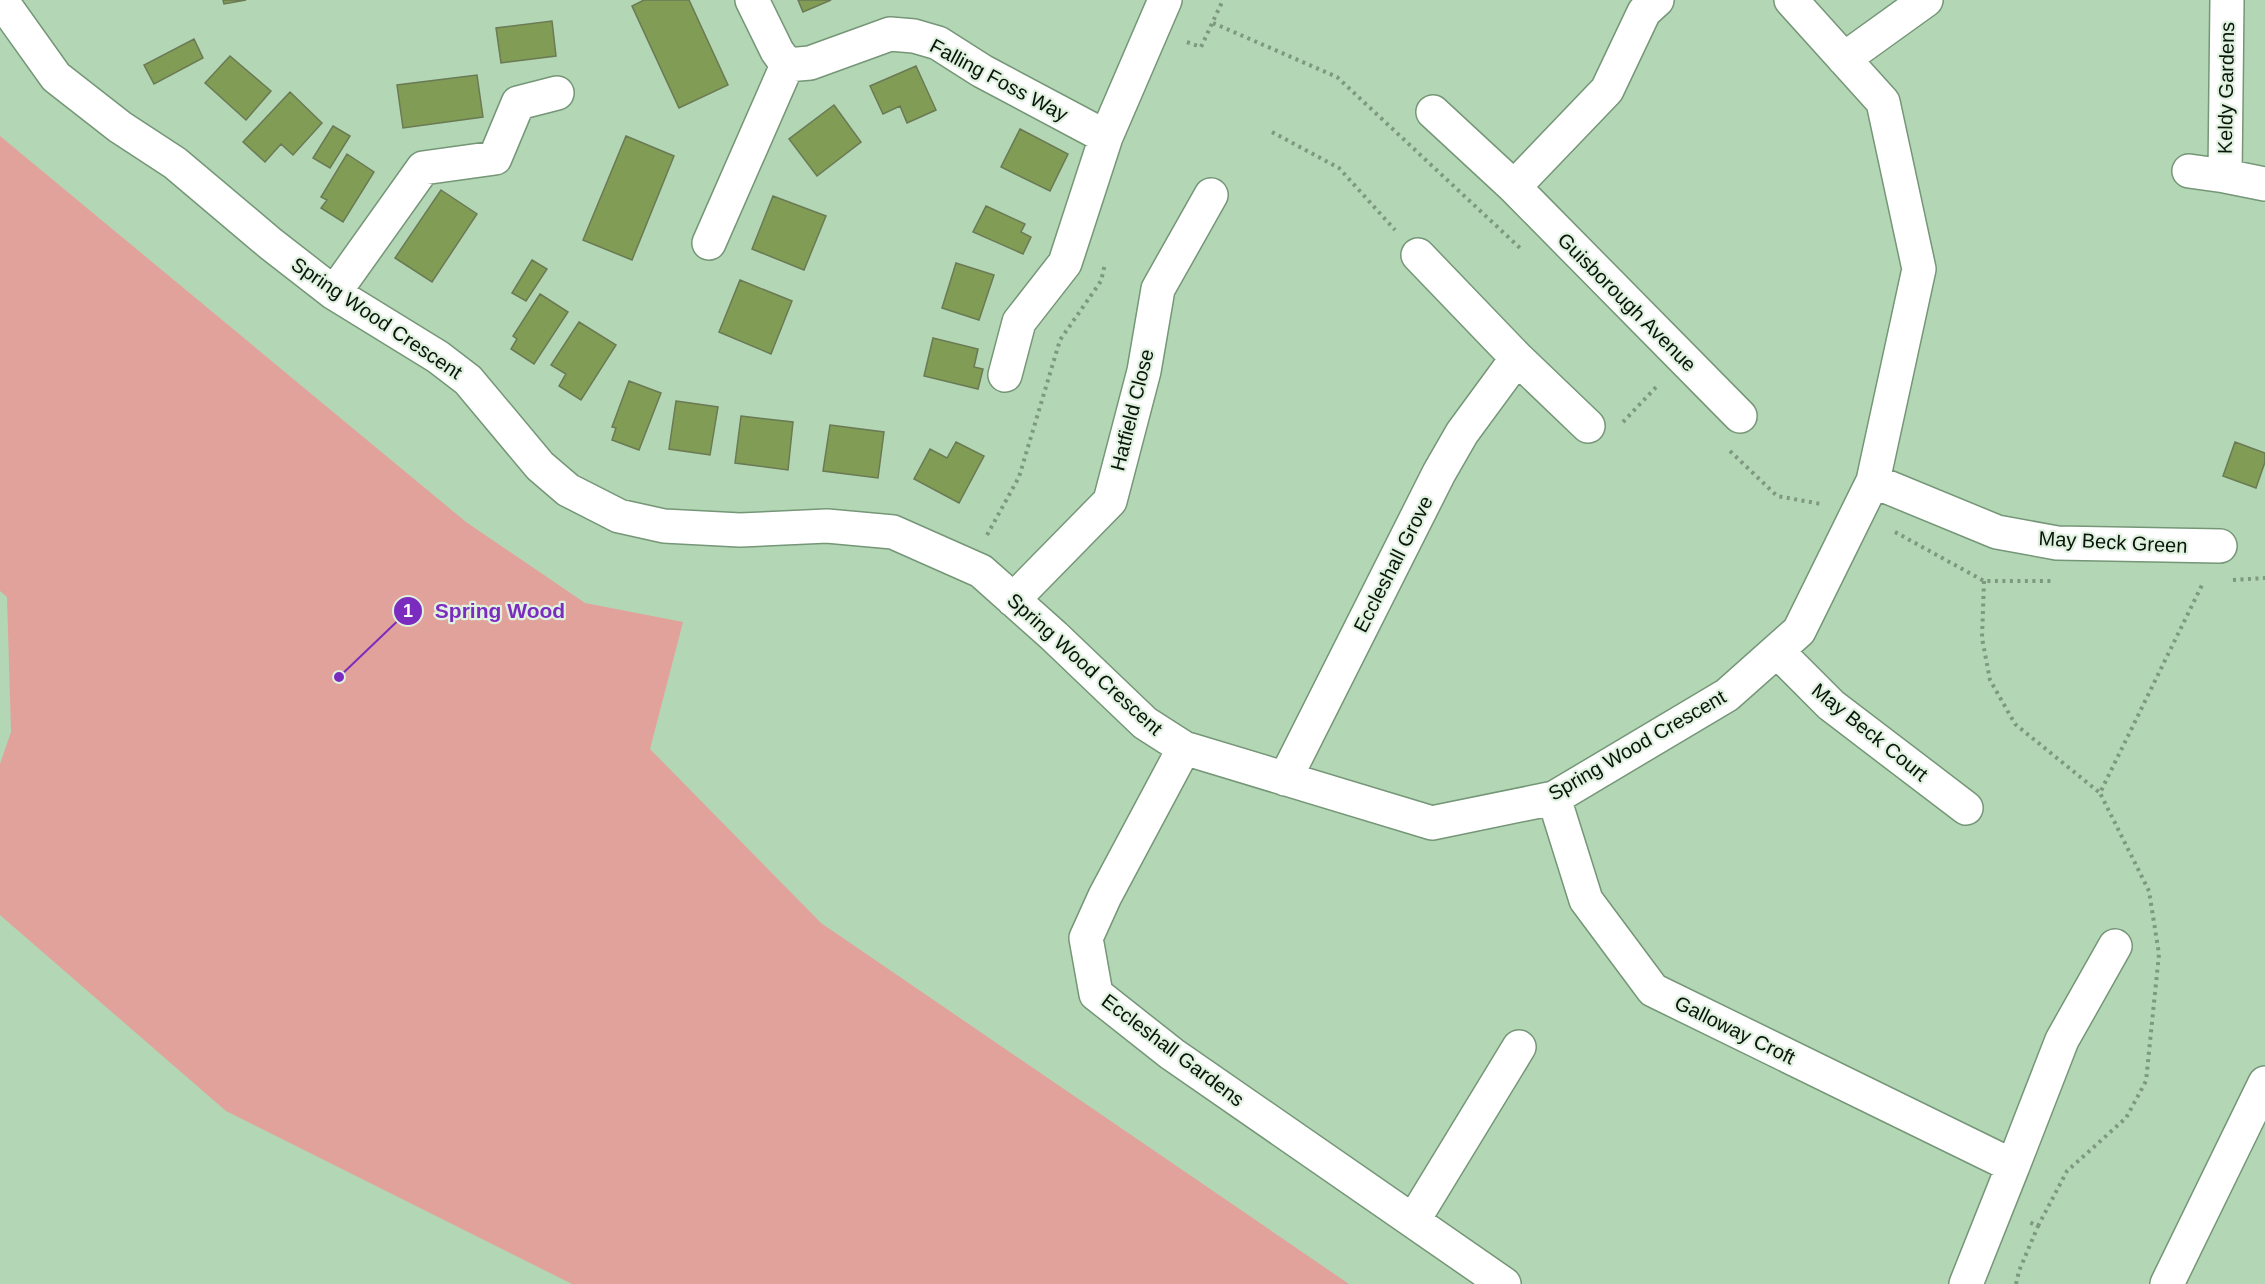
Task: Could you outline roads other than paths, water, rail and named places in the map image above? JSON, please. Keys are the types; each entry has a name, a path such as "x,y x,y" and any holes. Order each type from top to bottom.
{"street":[{"name":"Spring Wood Crescent","path":"1,0 56,77 120,127 175,163 262,237 334,293 438,357 468,380 540,466 568,490 619,516 664,526 741,530 827,526 893,532 981,571 1145,723 1184,748 1432,823 1554,798 1727,695 1799,631 1873,481 1919,269 1883,102 1791,0"},
{"path":"709,243 787,65 777,51 752,0"},
{"path":"1514,188 1606,90 1644,12 1657,0"},
{"path":"1844,59 1926,0"},
{"name":"Keldy Gardens","path":"2225,176 2227,0"},
{"path":"1005,375 1019,322 1065,263 1106,137 1159,14"},
{"name":"Falling Foss Way","path":"787,65 810,63 890,34 914,36 938,43 982,71 1106,137"},
{"path":"334,293 423,168 495,158 518,103 557,93"},
{"name":"Guisborough Avenue","path":"1433,112 1514,188 1740,416"},
{"name":"Keldy Gardens","path":"2189,171 2265,184"},
{"name":"Hatfield Close","path":"1013,600 1110,501 1144,371 1158,289 1211,195"},
{"path":"1418,255 1517,358 1588,426"},
{"name":"Eccleshall Grove","path":"1285,779 1438,473 1462,433 1517,358"},
{"name":"May Beck Green","path":"1873,481 1997,532 2057,543 2220,546"},
{"name":"May Beck Court","path":"1777,651 1831,705 1966,808"},
{"name":"Eccleshall Gardens","path":"1184,748 1105,896 1086,938 1096,994 1172,1054 1504,1284"},
{"name":"Galloway Croft","path":"1554,798 1586,900 1653,990 2013,1166"},
{"path":"1966,1284 2062,1040 2115,946"},
{"path":"1413,1221 1519,1047"},
{"path":"2167,1284 2265,1083"}],"place":[{"name":"Spring Wood","path":"339,677"}]}
